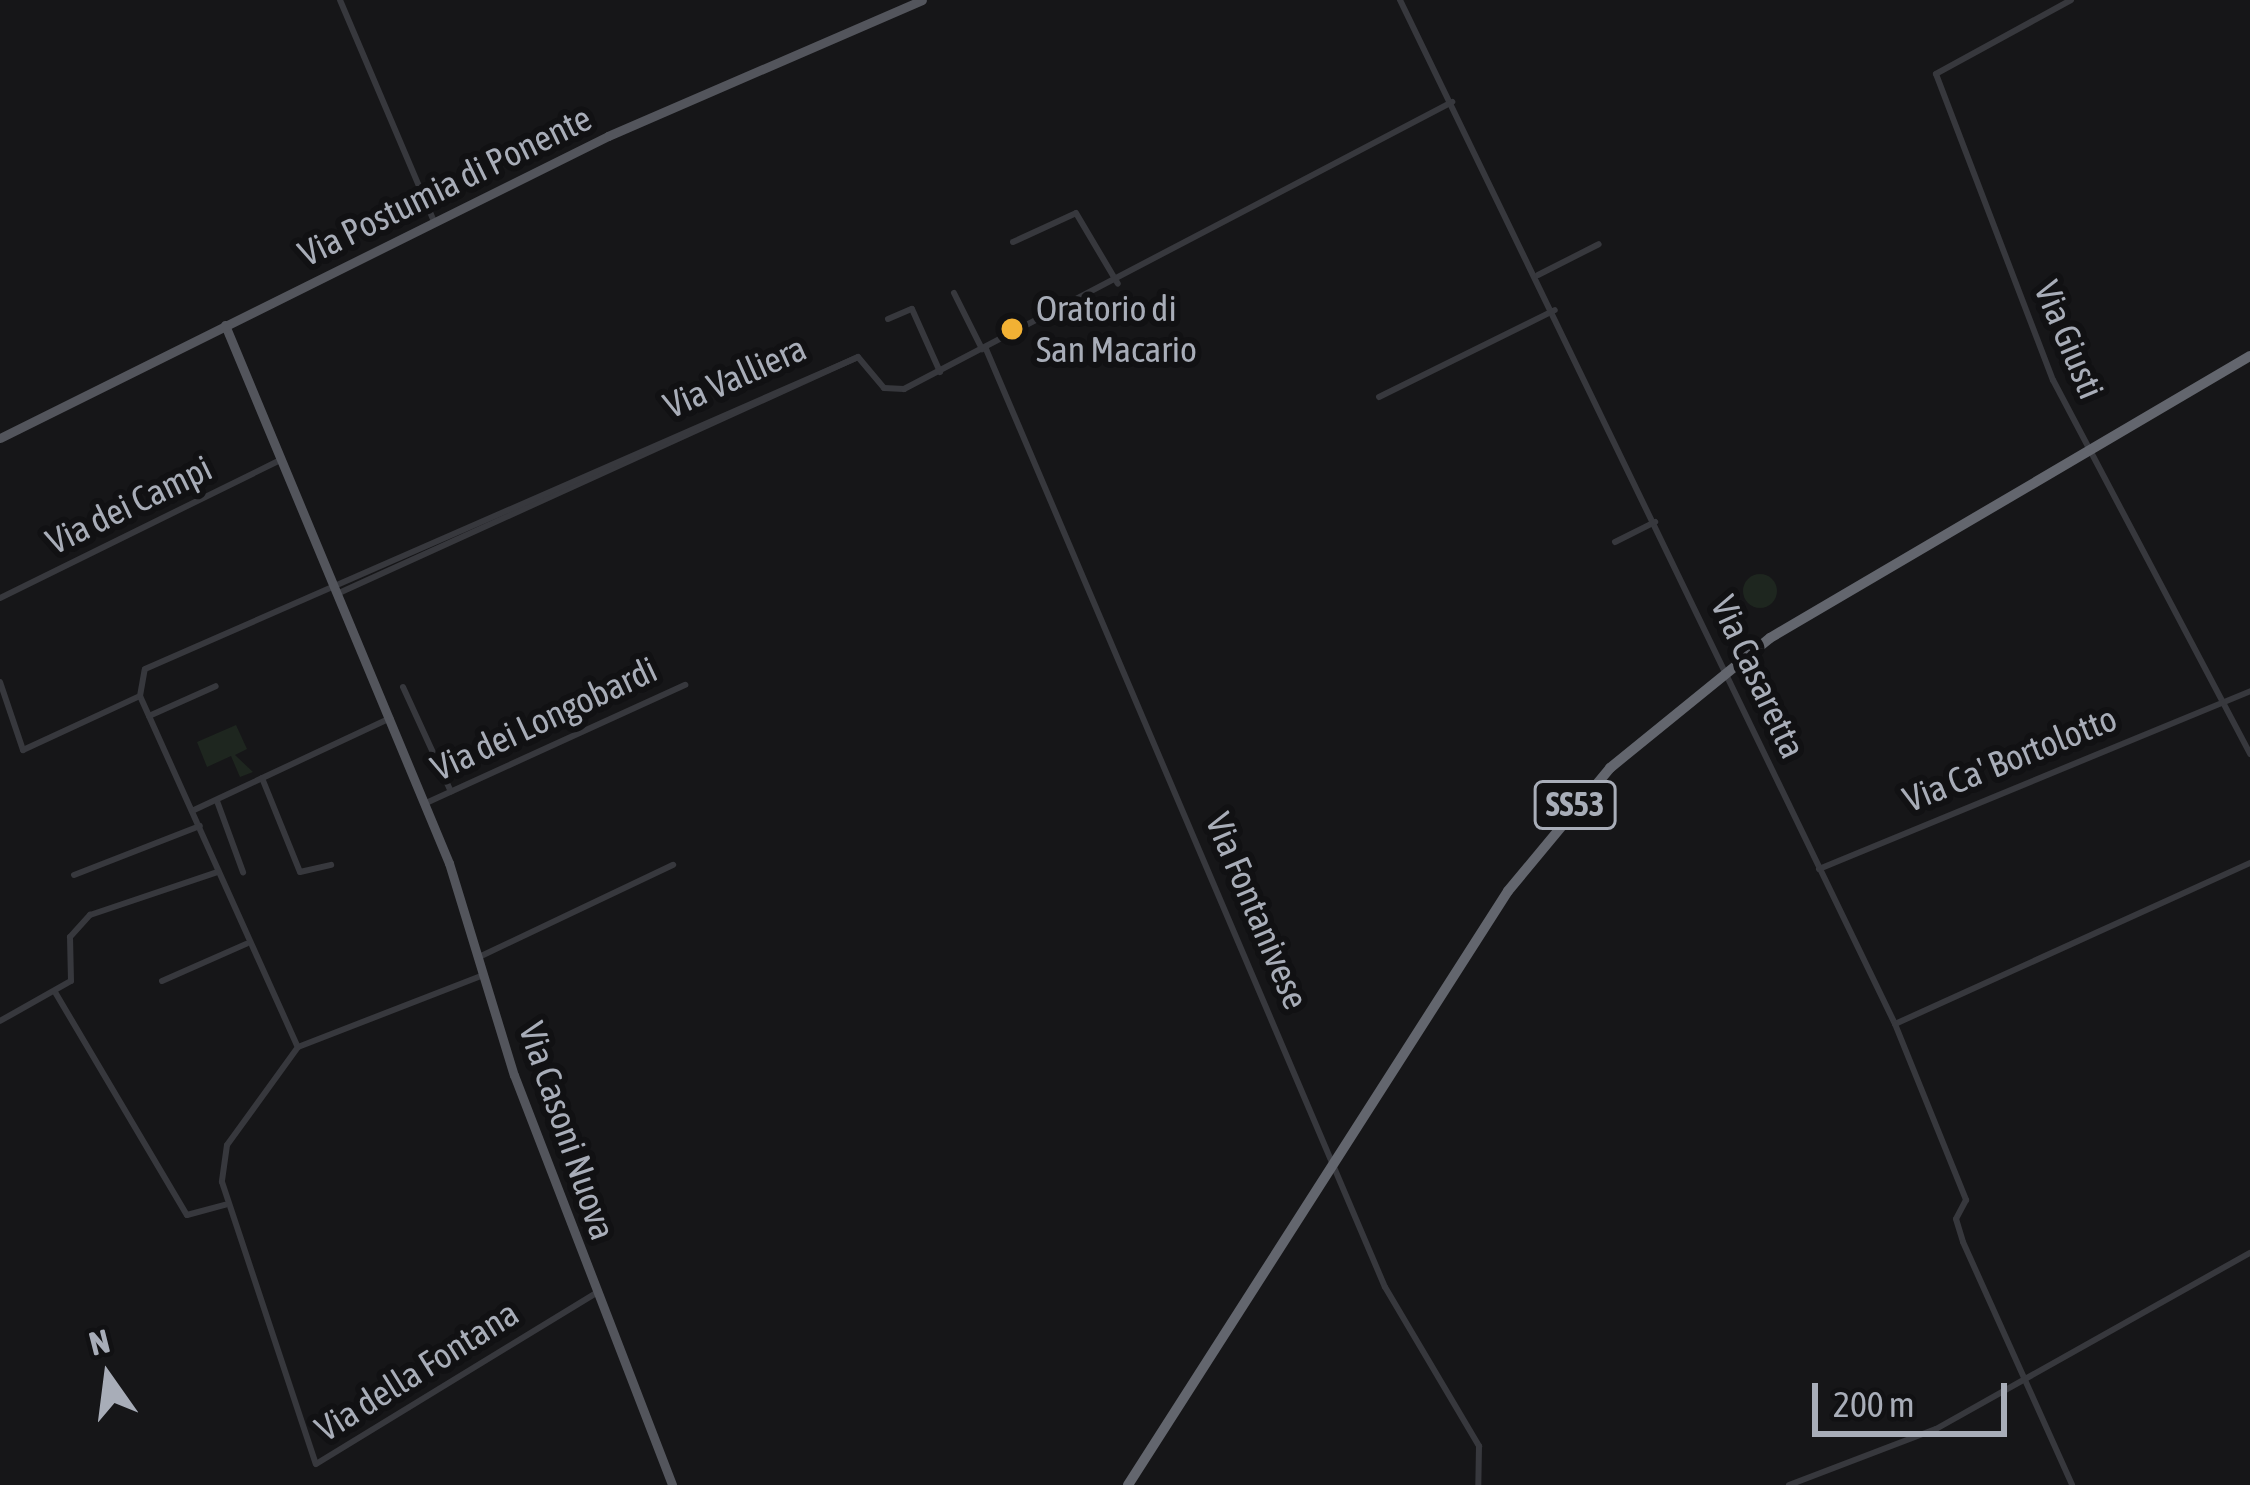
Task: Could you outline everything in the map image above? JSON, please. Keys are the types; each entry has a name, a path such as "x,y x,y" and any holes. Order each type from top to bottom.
{"highway":[{"name":"SS53","path":"1128,1485 1508,891 1610,768 1770,638 2250,356"}],"main road":[{"name":"Via Postumia di Ponente","path":"0,438 434,221 922,0"},
{"name":"Via Casoni Nuova","path":"225,325 426,803 596,1293 672,1485"}],"street":[{"path":"340,0 434,221"},
{"name":"Via Casaretta","path":"1400,0 1556,310 1895,1024 1966,1200 1956,1219 1963,1242 2020,1378 2072,1485"},
{"name":"Via Giusti","path":"2071,0 1936,74 2079,432 2250,754"},
{"path":"888,319 912,309 940,372 1118,284 1148,255 1452,101"},
{"path":"1013,242 1076,213 1118,284"},
{"path":"1538,275 1599,244"},
{"name":"Via Fontanivese","path":"954,293 984,350 1385,1287 1479,1446 1478,1485"},
{"path":"1379,397 1556,310"},
{"name":"Via Valliera","path":"140,696 146,669 338,590 858,357 892,392 940,372"},
{"name":"Via dei Campi","path":"0,598 281,460"},
{"path":"1615,542 1655,522"},
{"path":"0,682 23,750 140,696 194,811 246,944 298,1047 484,975"},
{"name":"Via dei Longobardi","path":"426,803 685,685"},
{"path":"149,716 216,686"},
{"path":"403,687 451,792"},
{"name":"Via Ca' Bortolotto","path":"1819,868 2250,691"},
{"path":"194,811 390,718"},
{"path":"262,778 300,872 331,865"},
{"path":"217,801 243,872"},
{"path":"74,875 200,826"},
{"path":"1895,1024 2250,863"},
{"path":"479,957 674,865"},
{"path":"0,1021 55,992 77,973 74,926 218,872"},
{"path":"162,981 246,944"},
{"path":"55,992 187,1214 225,1204"},
{"name":"Via della Fontana","path":"298,1047 227,1145 225,1204 316,1464 596,1293"},
{"path":"1789,1485 1936,1429 2250,1253"}],"shaded area":[{"path":"1760,574 1772,579 1777,591 1772,603 1760,608 1748,603 1743,591 1748,579"},
{"path":"236,725 247,749 235,755 253,772 240,777 231,756 207,767 197,742"}],"place":[{"name":"Oratorio di San Macario","path":"1012,329"}]}
